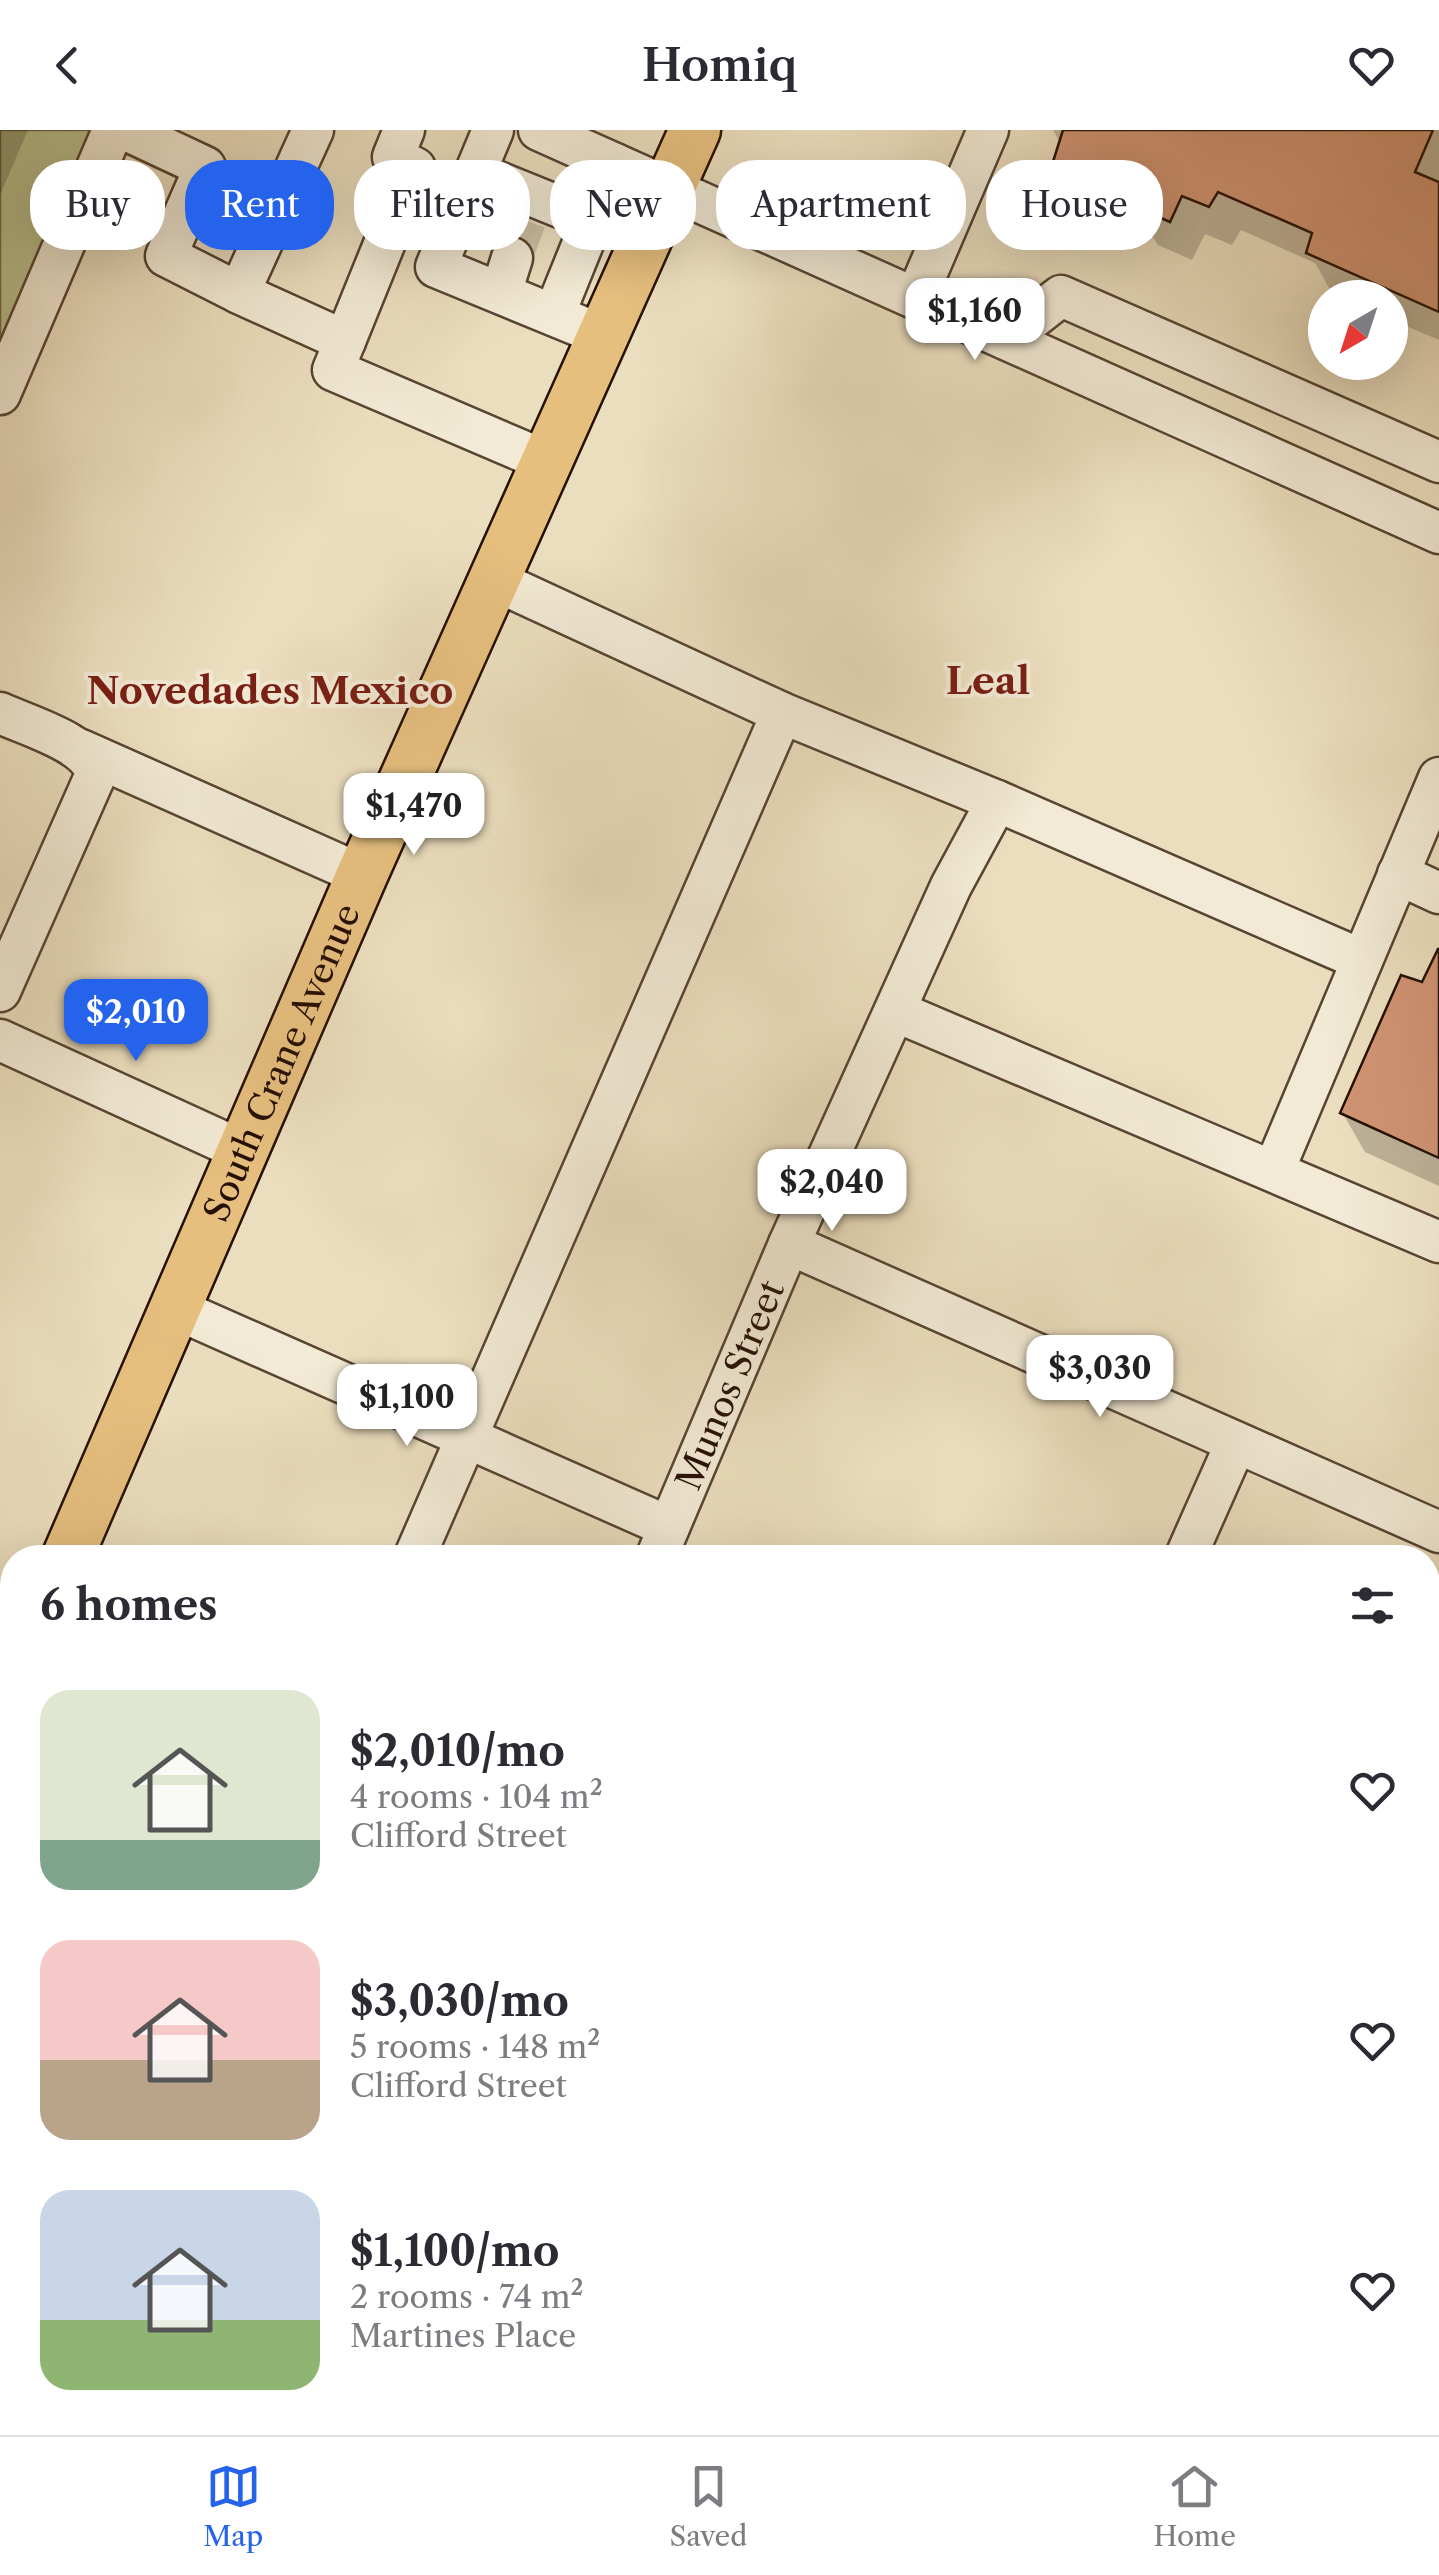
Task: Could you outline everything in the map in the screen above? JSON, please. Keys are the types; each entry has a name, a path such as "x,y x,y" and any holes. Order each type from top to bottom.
{"main road":[{"name":"South Crane Avenue","path":"682,160 695,130"},
{"name":"South Crane Avenue","path":"73,1545 362,876 642,250"}],"street":[{"path":"0,394 113,130"},
{"path":"126,130 205,167 166,256 345,341"},
{"path":"239,293 313,130"},
{"path":"404,130 392,157 415,168 334,370 548,462"},
{"path":"481,160 494,130"},
{"path":"539,130 606,160"},
{"path":"916,298 988,130"},
{"path":"696,199 1439,533"},
{"path":"443,250 436,267 507,276 554,315 604,336"},
{"path":"554,315 580,250"},
{"path":"1006,339 1061,296 1439,462"},
{"path":"496,580 782,713 997,801 1362,960"},
{"path":"0,713 362,876"},
{"path":"420,1545 782,713"},
{"path":"0,990 96,774 94,763 81,750"},
{"path":"1274,1170 1439,778"},
{"name":"Munos Street","path":"662,1542 789,1244 952,886 997,801"},
{"path":"1398,874 1439,893"},
{"path":"895,1011 1439,1242"},
{"path":"0,1040 244,1151"},
{"path":"789,1244 1439,1532"},
{"path":"174,1308 468,1438 662,1542"},
{"path":"1191,1545 1236,1442"}],"green space":[{"path":"0,130 102,130 90,160 30,160 30,250 52,250 0,377"}],"building":[{"path":"1063,130 1433,130 1415,172 1439,182 1439,312 1408,298 1408,280 1367,280 1306,253 1312,233 1218,192 1209,207 1182,196 1170,222 1163,219 1163,160 1054,160"},
{"path":"1438,949 1439,1158 1340,1113 1401,975 1422,982"}],"tunnel":[{"path":"512,258 515,250"}],"district":[{"name":"Leal","path":"988,680"},
{"name":"Novedades Mexico","path":"270,690"}]}
